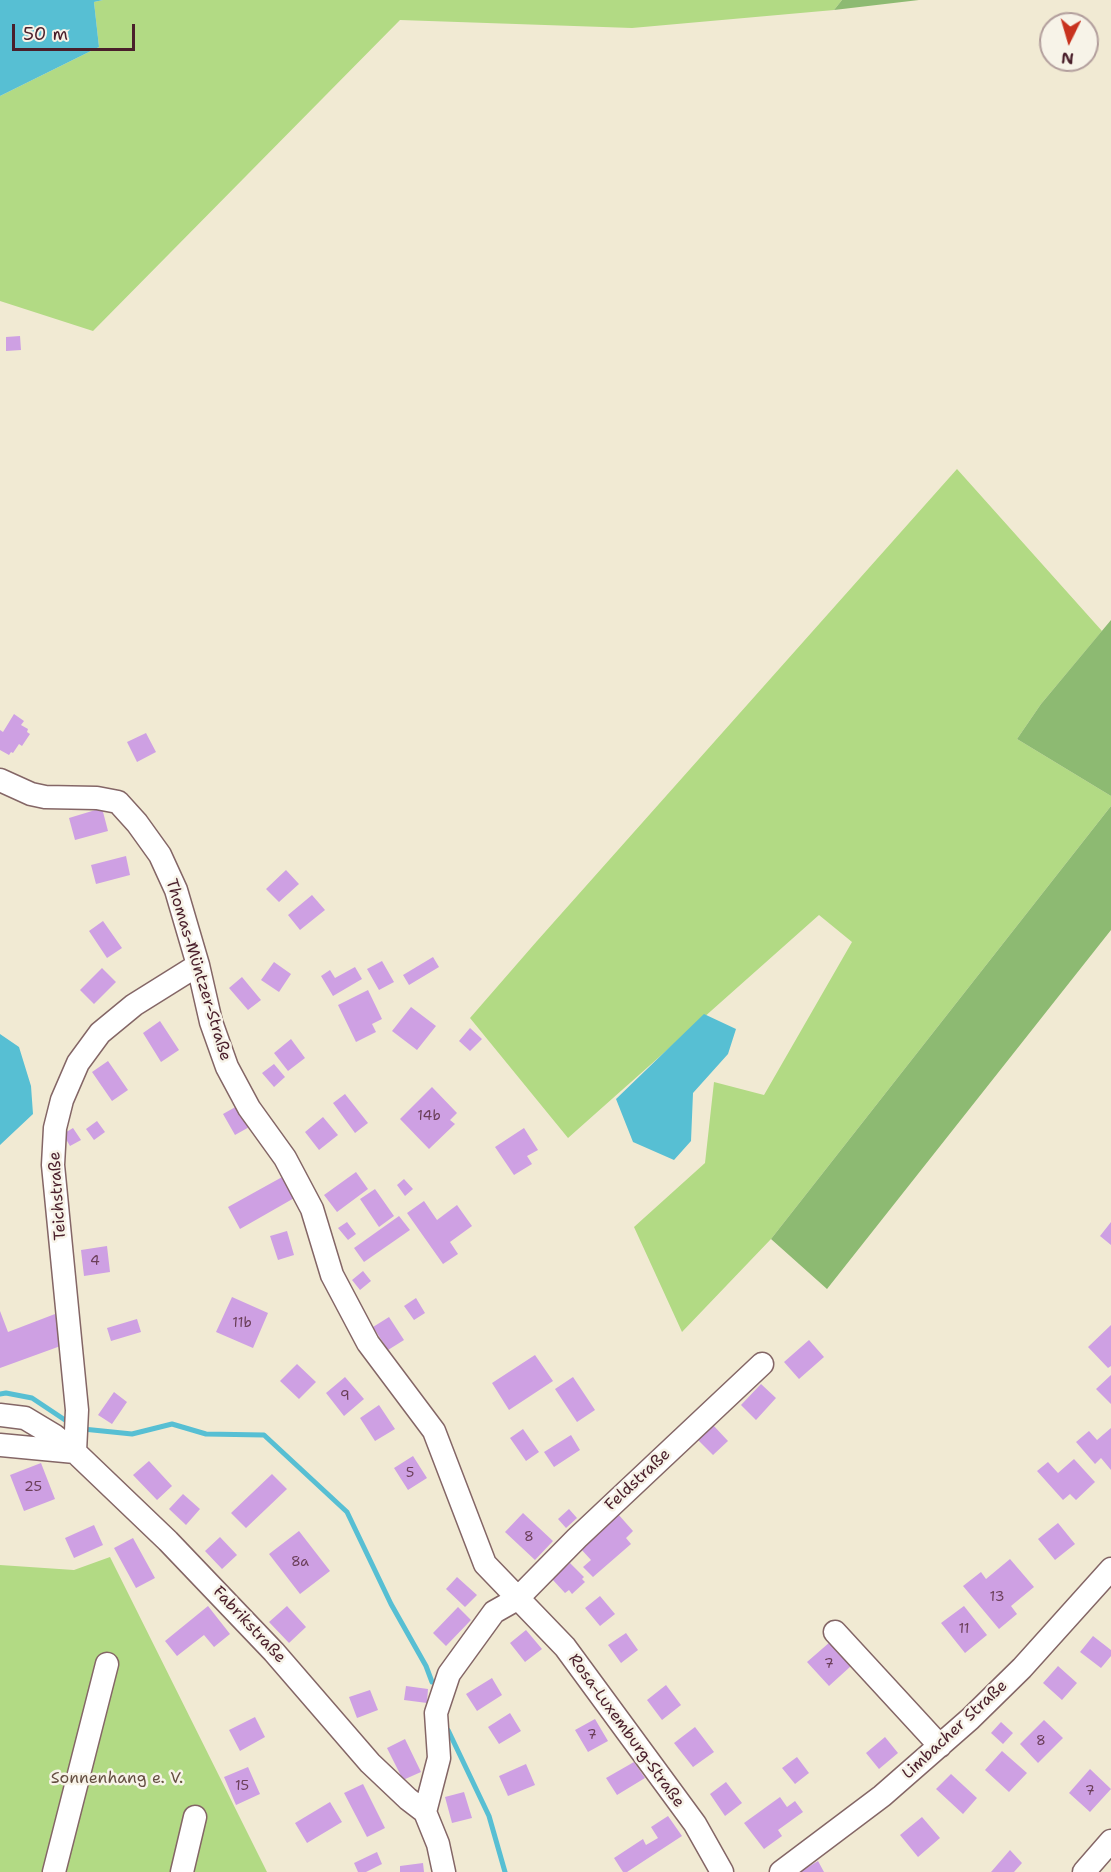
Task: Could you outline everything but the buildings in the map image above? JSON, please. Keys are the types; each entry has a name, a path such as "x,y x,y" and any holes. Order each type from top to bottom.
{"street":[{"name":"Thomas-Müntzer-Straße","path":"0,780 31,794 45,797 97,798 118,802 137,823 160,855 176,891 198,965 211,1022 227,1066 249,1108 285,1158 312,1209 332,1275 368,1343 434,1431 485,1564 517,1599"},
{"name":"Teichstraße","path":"75,1444 77,1410 53,1165 55,1128 62,1100 78,1063 100,1033 134,1005 198,965"},
{"name":"Feldstraße","path":"517,1599 577,1538 762,1364"},
{"name":"Fabrikstraße","path":"0,1415 25,1418 55,1436 75,1444 274,1652 370,1763 425,1812 438,1844 444,1872"},
{"path":"0,1445 75,1444"},
{"name":"Limbacher Straße","path":"782,1872 882,1797 940,1746 1022,1668 1111,1569"},
{"path":"425,1812 439,1758 436,1713 449,1674 494,1612 517,1599"},
{"name":"Rosa-Luxemburg-Straße","path":"517,1599 565,1647 694,1824 722,1872"},
{"path":"835,1632 940,1746"},
{"path":"54,1872 107,1664"},
{"path":"182,1872 195,1817"},
{"path":"1084,1872 1111,1841"}],"green space":[{"path":"103,0 842,0 834,10 632,28 400,20 93,331 0,301 0,96 99,47 94,2"},
{"path":"842,0 919,0 834,10"},
{"path":"957,469 1102,631 1041,704 1017,739 1111,796 1111,806 771,1239 682,1332 634,1227 705,1163 714,1082 764,1095 852,942 819,915 568,1138 470,1018"},
{"path":"1111,620 1111,796 1017,739 1041,704"},
{"path":"1111,806 1111,930 827,1289 771,1239"},
{"name":"Sonnenhang e. V.","path":"110,1557 267,1872 0,1872 0,1565 74,1570"}],"water":[{"path":"0,0 103,0 94,2 99,47 0,96"},
{"path":"704,1014 736,1029 728,1054 693,1093 691,1141 674,1160 633,1142 616,1099"},
{"path":"0,1034 19,1047 31,1086 33,1114 0,1145"}],"waterway":[{"path":"0,1394 32,1398 71,1424"},
{"path":"83,1429 132,1434 172,1424 206,1434 264,1435 347,1512 432,1682"},
{"path":"448,1730 489,1816 505,1872"}]}
